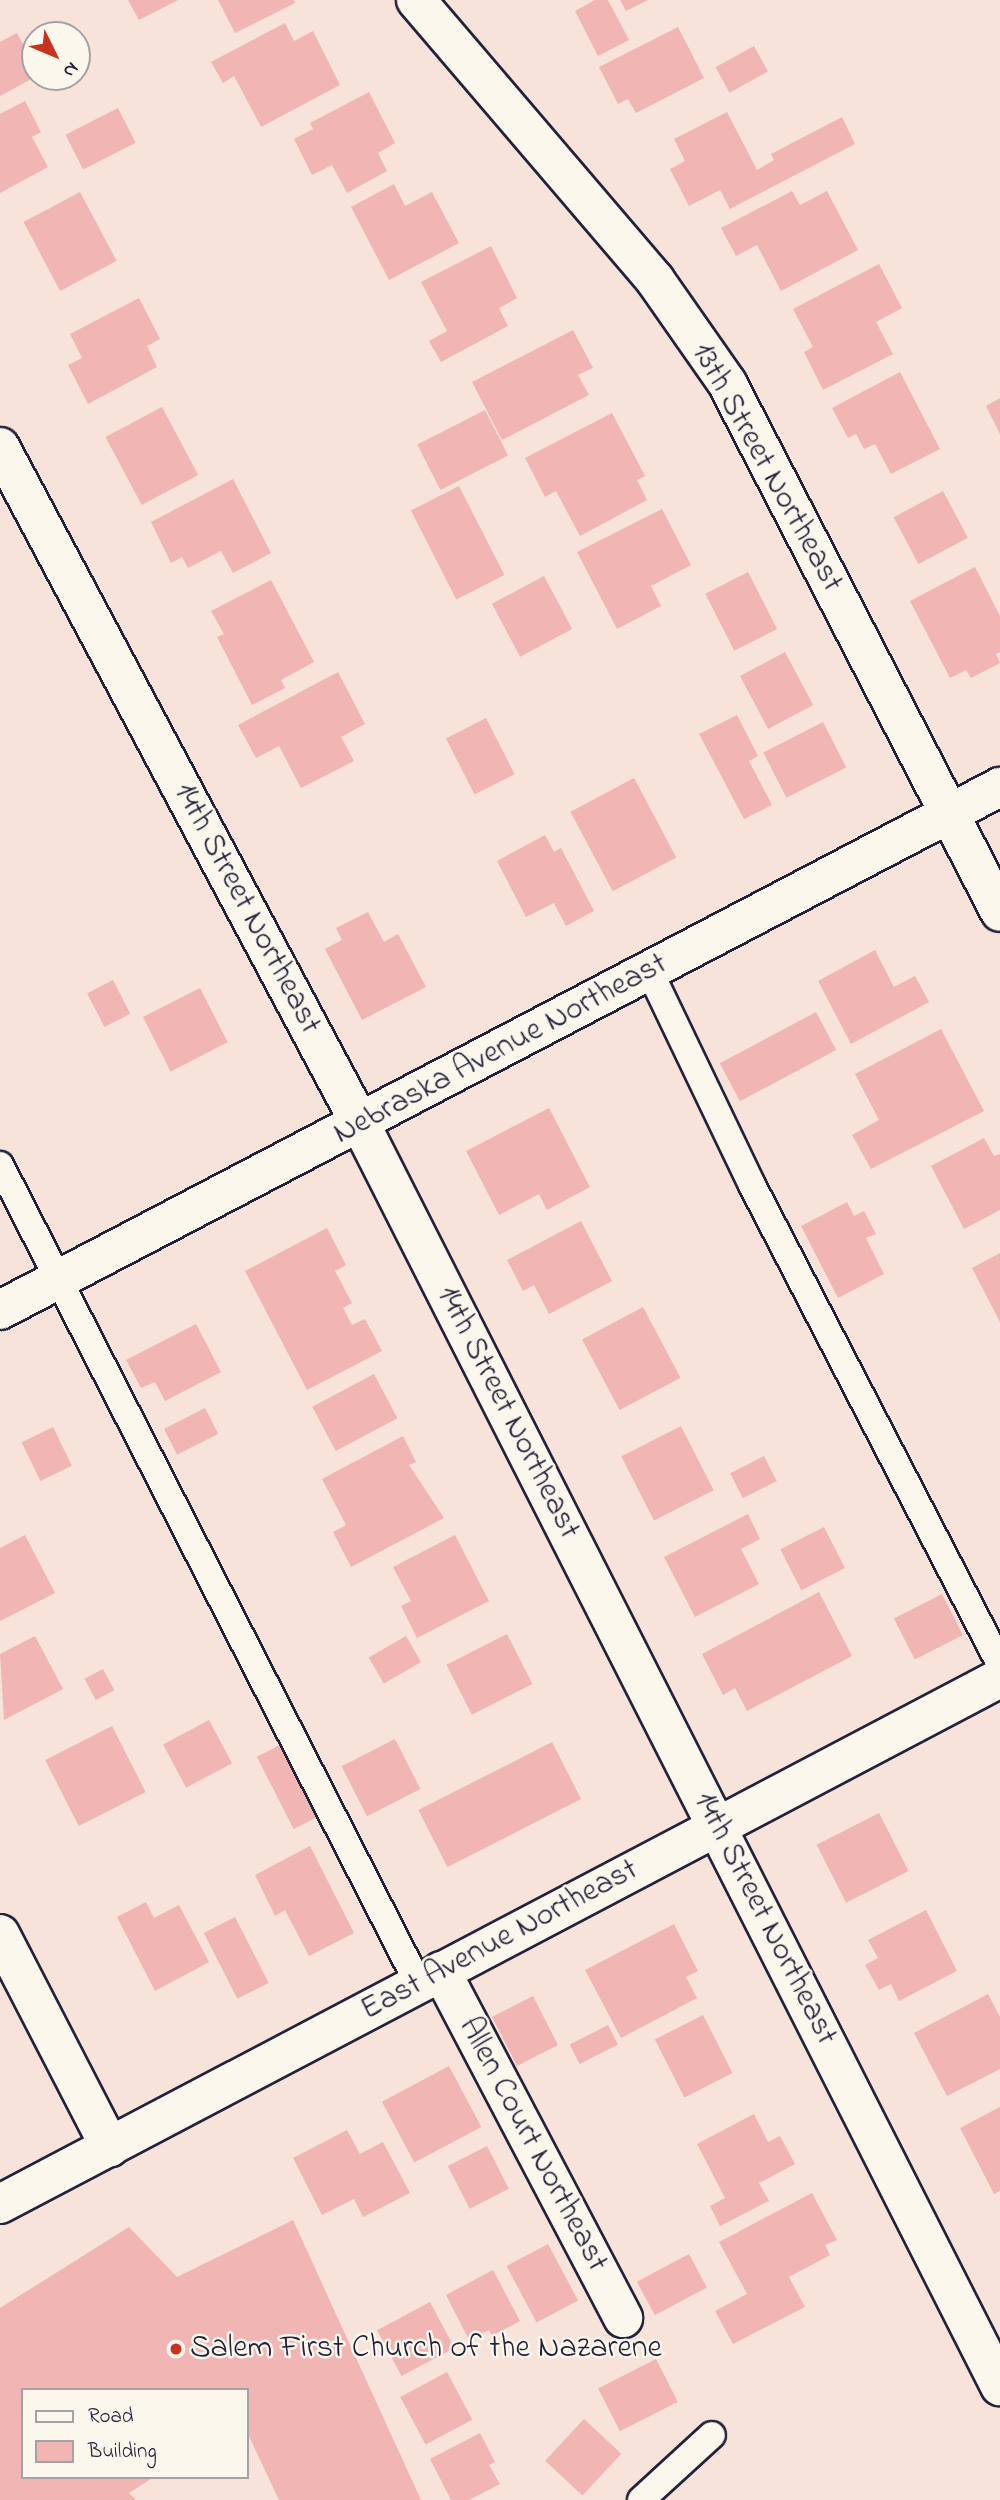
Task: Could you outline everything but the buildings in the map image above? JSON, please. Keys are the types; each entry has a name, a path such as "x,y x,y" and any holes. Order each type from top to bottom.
{"street":[{"name":"13th Street Northeast","path":"416,0 655,280 727,383 1000,912"},
{"name":"14th Street Northeast","path":"0,447 361,1125 1000,2386"},
{"name":"Nebraska Avenue Northeast","path":"0,1310 361,1125 1000,787"},
{"name":"East Avenue Northeast","path":"0,2204 1000,1678"},
{"path":"0,1934 110,2147"},
{"name":"Allen Court Northeast","path":"430,1977 623,2318"}],"lane":[{"path":"650,972 752,1185 1000,1664"},
{"path":"0,1165 430,1977"},
{"path":"641,2500 712,2435"}],"place":[{"name":"Salem First Church of the Nazarene","path":"176,2349"}]}
